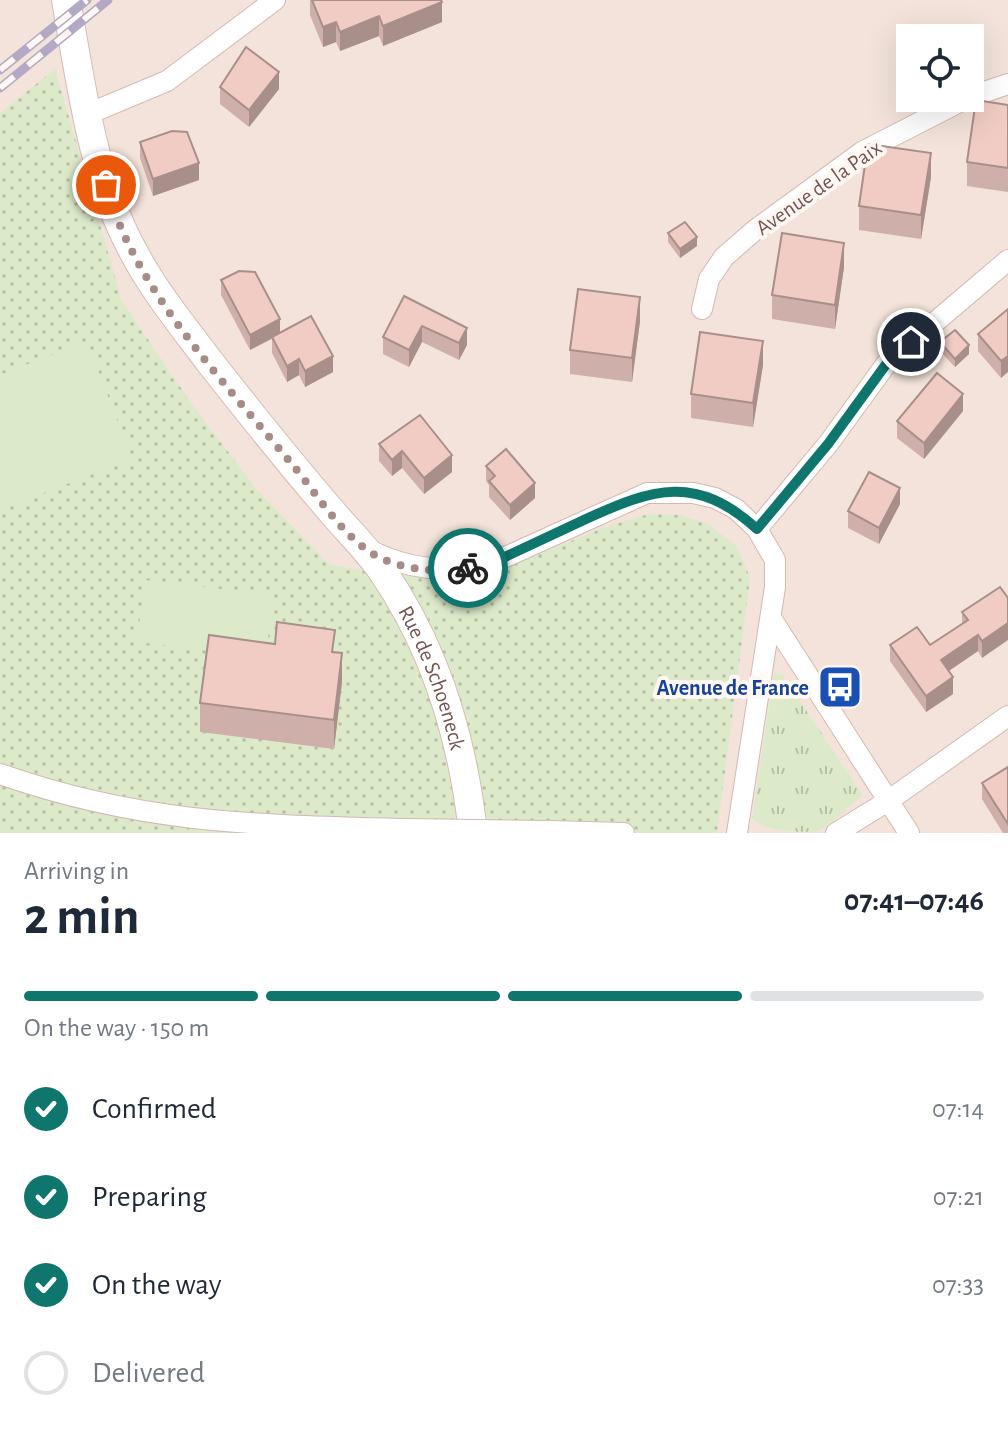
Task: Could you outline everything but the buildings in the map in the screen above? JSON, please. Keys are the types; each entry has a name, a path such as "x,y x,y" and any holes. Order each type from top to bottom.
{"main road":[{"name":"Rue de Schoeneck","path":"66,0 88,114 111,205 132,251 161,299 248,410 383,572 436,672 461,759 473,833"}],"street":[{"path":"88,114 167,81 275,0"},
{"name":"Avenue de la Paix","path":"984,92 1008,84"},
{"name":"Avenue de la Paix","path":"702,309 709,279 755,230 862,152 940,112"},
{"path":"757,529 828,444 887,363 1008,260"},
{"path":"363,547 408,566 463,570 490,564 647,493 693,493 715,498 736,509 757,529 775,560 771,618 737,833"},
{"path":"771,618 909,833"},
{"path":"836,833 888,801 1008,716"},
{"path":"0,774 109,807 169,817 270,827 624,833"}],"shaded area":[{"path":"0,0 1008,0 1008,833 0,833"}],"green space":[{"path":"55,69 122,301 193,406 258,491 329,564 381,574 492,573 605,527 649,514 679,515 706,523 737,546 750,578 717,833 0,833 0,113"},
{"path":"87,341 132,459 0,510 0,375"},
{"path":"145,580 273,595 266,657 137,642"},
{"path":"782,674 863,795 818,831 773,829 752,818 774,675"}],"railway":[{"path":"0,70 87,0"},
{"path":"0,88 108,0"}],"way so far":[{"path":"106,185 111,205 132,251 161,299 248,410 363,547 408,566 436,570 468,568"}],"place":[{"name":"Avenue de France","path":"840,687"}],"route":[{"path":"468,568 490,564 647,493 693,493 715,498 736,509 757,529 828,444 887,363 911,342"}]}
